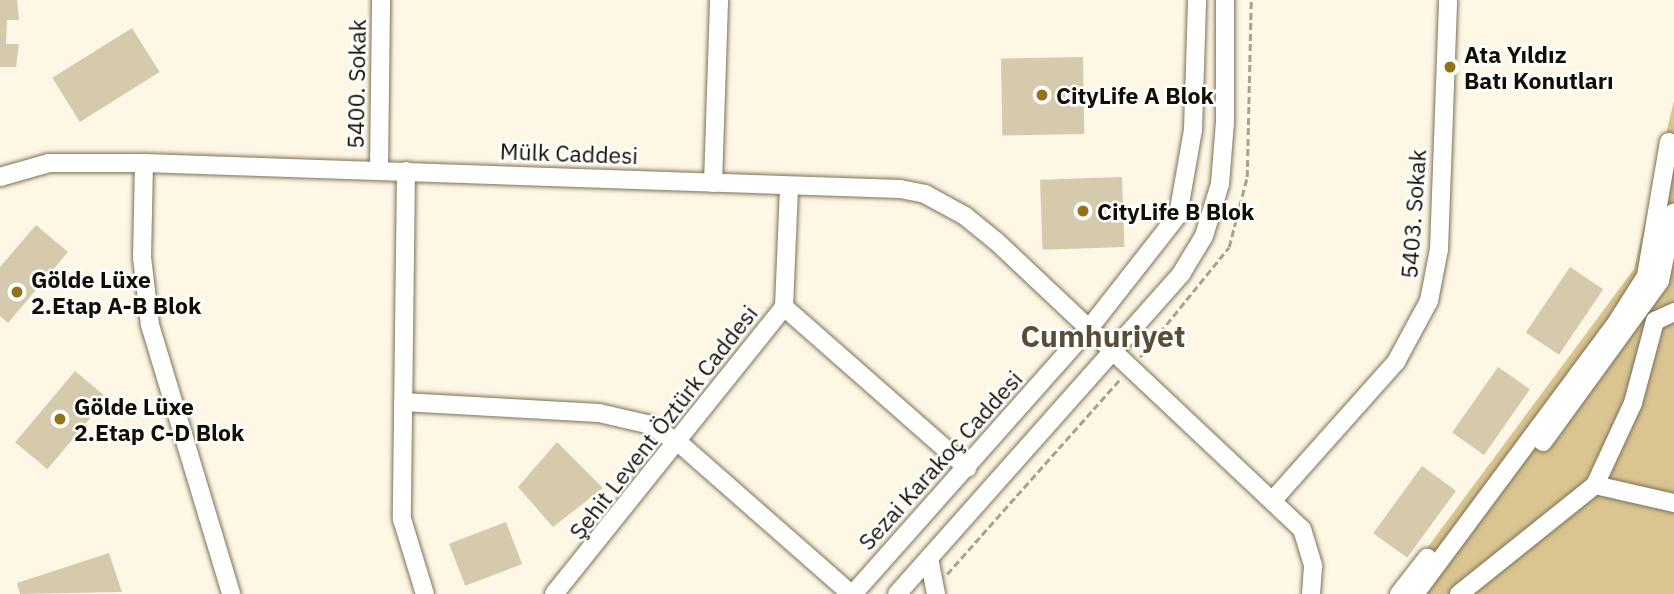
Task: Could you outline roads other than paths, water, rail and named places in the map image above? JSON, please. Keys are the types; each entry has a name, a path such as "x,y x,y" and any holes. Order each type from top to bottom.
{"street":[{"name":"5400. Sokak","path":"379,169 382,0"},
{"path":"713,183 719,0"},
{"name":"Sezai Karakoç Caddesi","path":"852,594 1091,326 1178,215 1193,130 1197,0"},
{"path":"897,594 1181,274 1204,236 1220,184 1225,122 1225,0"},
{"name":"5403. Sokak","path":"1273,500 1396,362 1429,301 1439,249 1448,0"},
{"path":"1415,594 1615,325 1646,276 1669,142"},
{"name":"Mülk Caddesi","path":"0,177 49,163 144,163 406,170 925,194 965,216 1091,326 1273,500 1307,537 1313,566 1311,594"},
{"path":"144,163 142,257 150,325 231,594"},
{"path":"406,170 402,519 425,594"},
{"name":"Şehit Levent Öztürk Caddesi","path":"554,594 784,307 789,186"},
{"path":"1428,594 1660,281 1674,212"},
{"path":"1399,594 1591,348 1623,294 1646,276"},
{"path":"784,307 967,468"},
{"path":"1459,594 1595,485 1633,403 1656,321 1674,312"},
{"path":"403,402 599,413 647,424 678,442 852,594"},
{"path":"1595,485 1674,503"},
{"path":"929,558 936,594"}],"place":[{"name":"Ata Yıldız Batı Konutları","path":"1450,67"},
{"name":"CityLife A Blok","path":"1042,95"},
{"name":"CityLife B Blok","path":"1083,211"},
{"name":"Gölde Lüxe 2.Etap A-B Blok","path":"17,292"},
{"name":"Gölde Lüxe 2.Etap C-D Blok","path":"60,419"}],"district":[{"name":"Cumhuriyet","path":"1103,336"}]}
